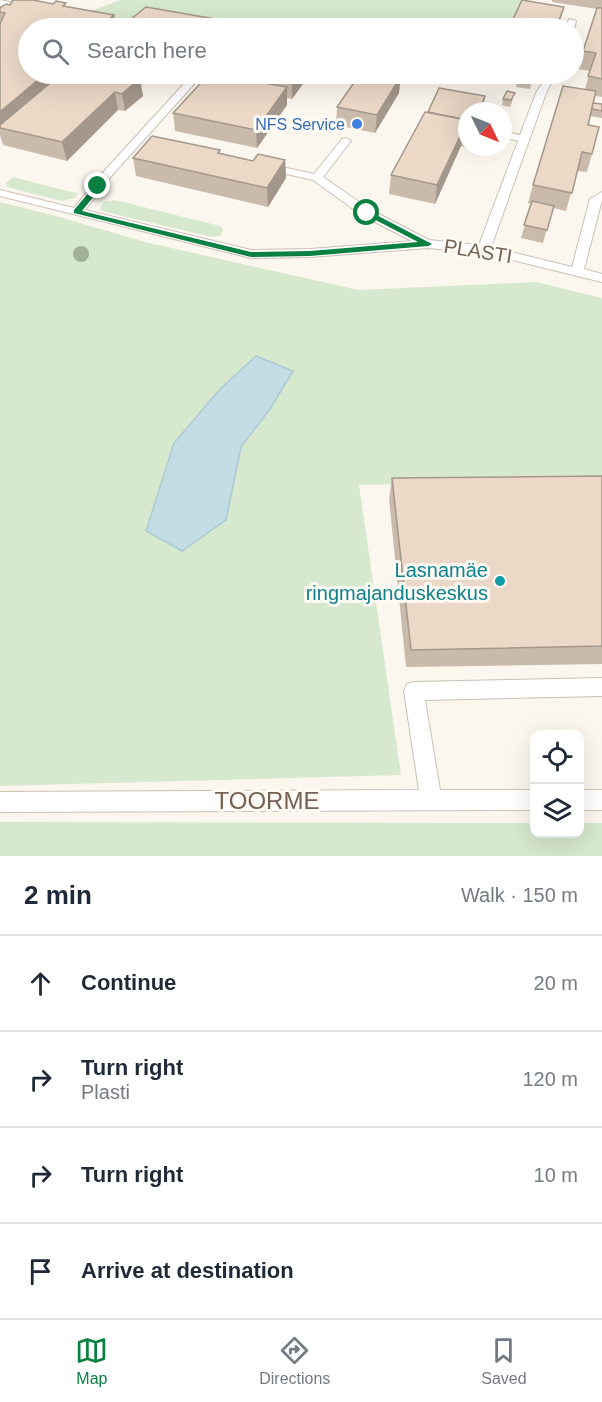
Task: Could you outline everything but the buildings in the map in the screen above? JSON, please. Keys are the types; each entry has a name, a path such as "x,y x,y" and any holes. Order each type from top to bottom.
{"lane":[{"path":"0,3 18,6 0,20"},
{"path":"77,212 110,171 189,84"},
{"path":"484,249 546,84"},
{"path":"512,136 524,138"},
{"path":"317,178 346,141"},
{"path":"261,165 317,178 367,213 428,244"},
{"name":"PLASTI","path":"0,193 251,254 310,254 428,244 484,249 602,278"},
{"path":"577,272 596,199 602,195"},
{"path":"431,800 414,691 602,687"},
{"name":"TOORME","path":"0,802 530,800"},
{"path":"584,800 602,800"}],"green space":[{"path":"120,0 527,0 518,18 114,18 86,13"},
{"path":"13,177 78,193 75,198 62,201 7,187 6,183"},
{"path":"115,200 220,226 223,230 220,236 212,237 101,211 100,207 104,202"},
{"path":"0,202 145,242 358,290 536,282 602,298 602,479 359,485 401,775 0,786"},
{"path":"0,822 530,823 530,838 584,838 584,823 602,823 602,856 0,856"}],"water":[{"path":"256,356 293,371 270,409 241,447 226,520 182,551 146,531 174,443 220,389"}],"place":[{"name":"NFS Service","path":"357,124"},
{"name":"Lasnamäe ringmajanduskeskus","path":"500,581"}],"route":[{"path":"98,186 77,212 251,254 310,254 428,244 367,213"}]}
